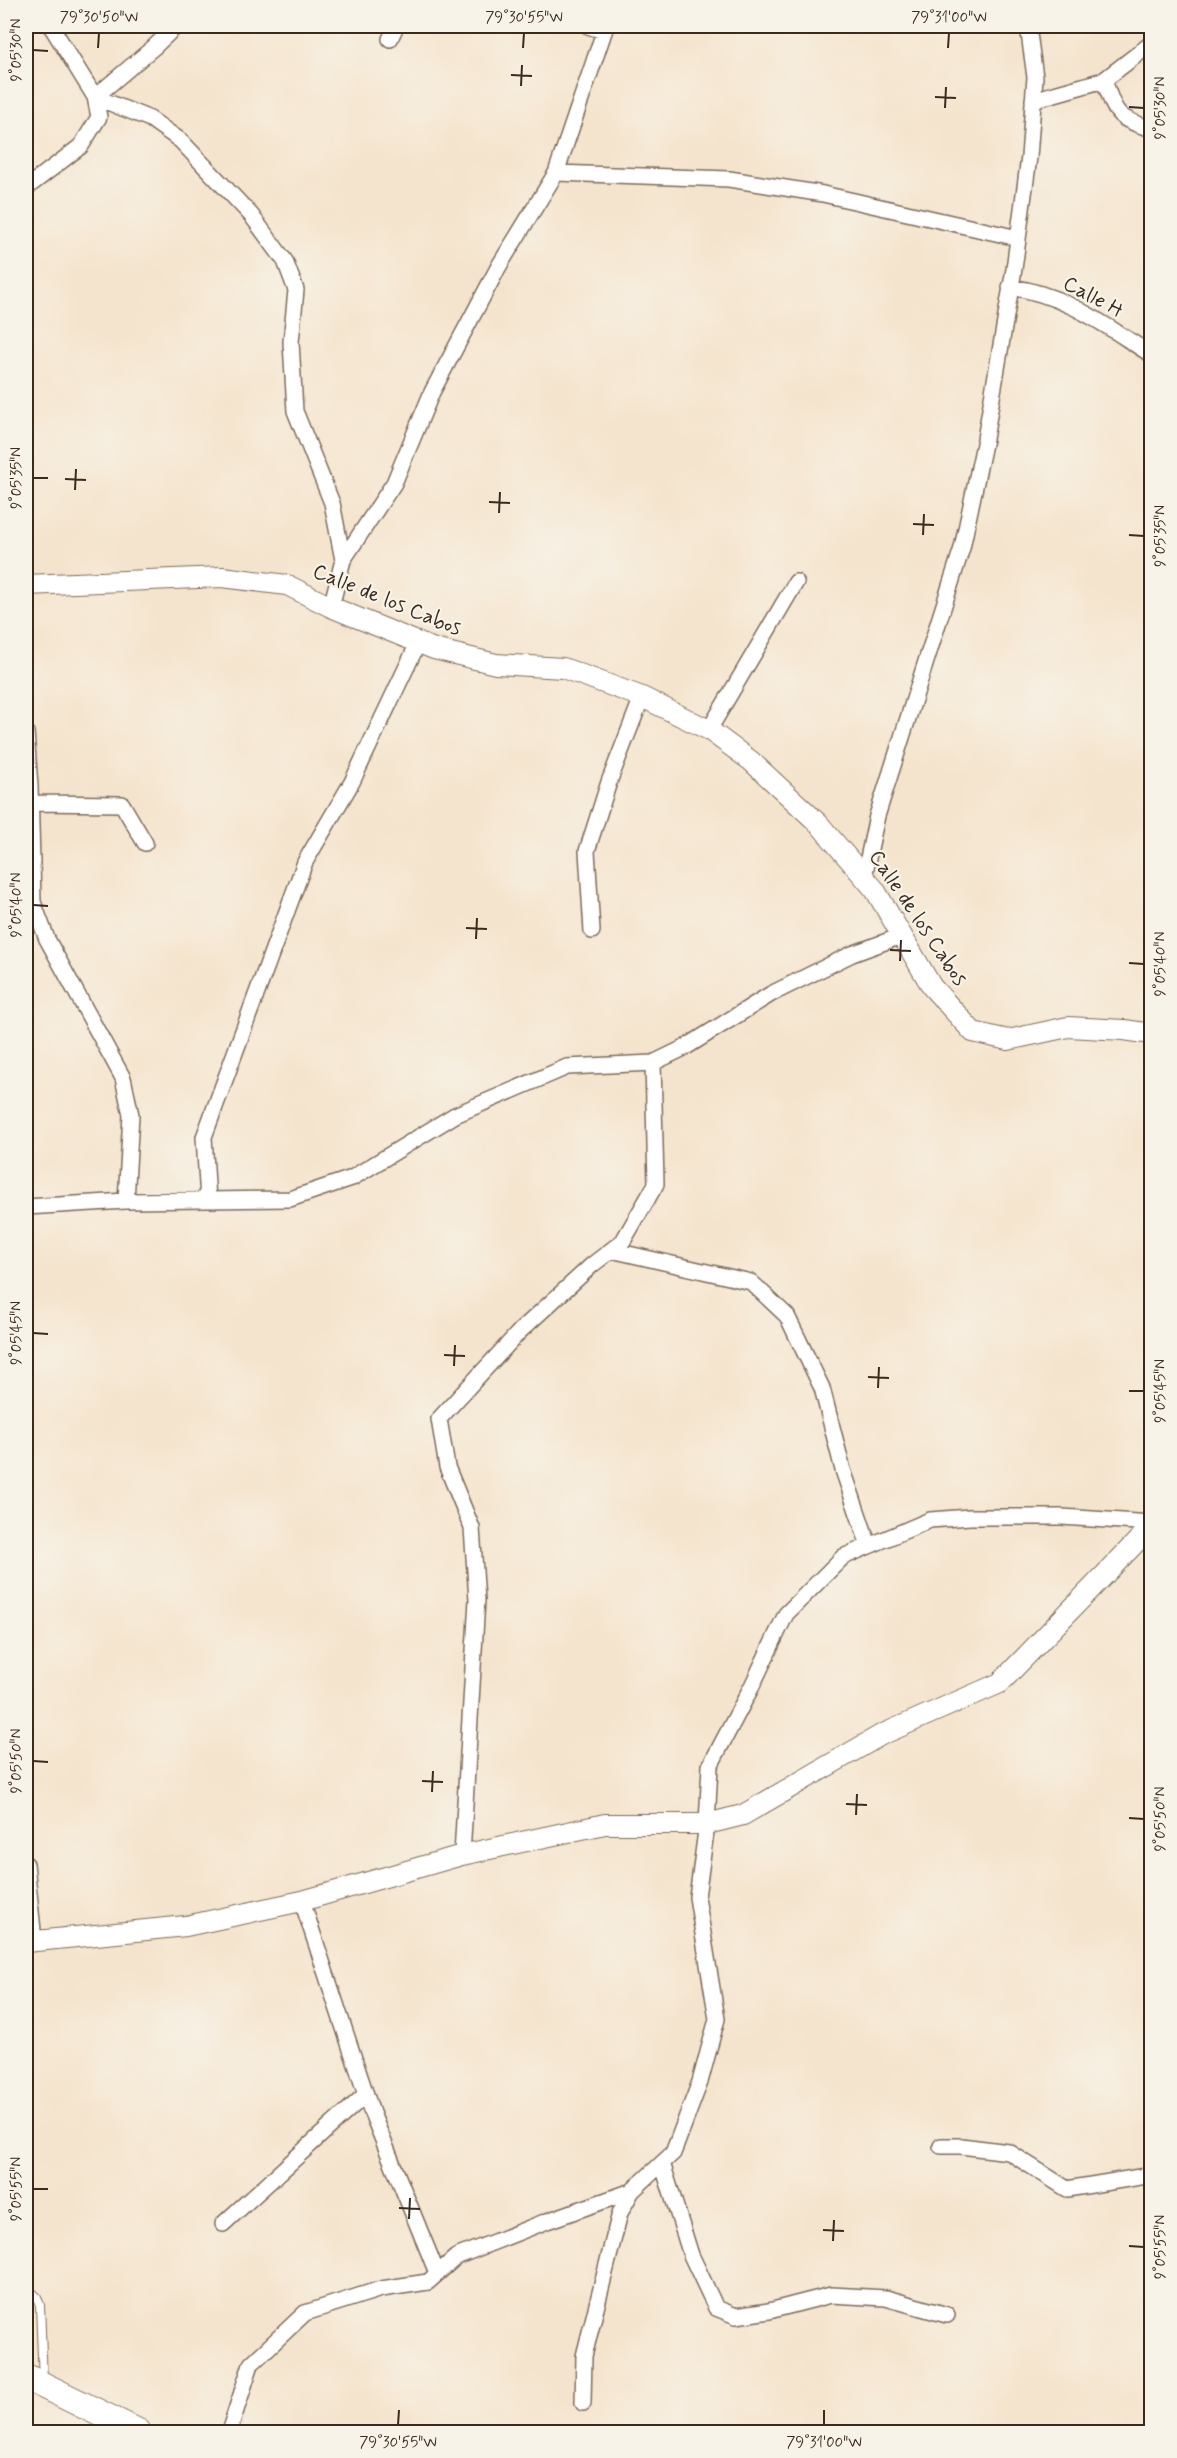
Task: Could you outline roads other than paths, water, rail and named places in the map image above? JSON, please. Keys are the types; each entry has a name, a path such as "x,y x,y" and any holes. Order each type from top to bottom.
{"main road":[{"path":"35,2381 138,2433"}],"street":[{"path":"26,188 81,146 99,117 95,97 51,26"},
{"path":"95,97 176,26"},
{"path":"331,607 343,560 394,483 432,392 499,266 556,172 605,28 588,26"},
{"path":"864,877 877,816 962,548 985,439 1011,287 1034,100 1035,77 1028,26"},
{"path":"1034,100 1104,80 1152,43"},
{"path":"1104,80 1112,103 1125,121 1152,129"},
{"path":"95,97 150,119 181,141 251,215 285,261 296,290 291,342 295,411 332,503 343,560"},
{"path":"556,172 729,179 824,194 1018,238"},
{"name":"Calle H","path":"1011,287 1032,290 1071,304 1152,355"},
{"name":"Calle de los Cabos","path":"26,585 222,577 287,585 331,607 434,649 496,664 563,668 642,697 709,730 751,761 819,825 875,890 933,987 973,1032 1008,1040 1068,1027 1152,1034"},
{"path":"709,730 796,582"},
{"path":"208,1200 204,1137 302,871 352,782 418,643"},
{"path":"592,931 587,851 609,782 642,697"},
{"path":"26,732 31,802 33,902 47,939 123,1078 130,1114 126,1201"},
{"path":"31,802 122,804 145,843"},
{"path":"26,1207 126,1201 290,1199 352,1178 455,1115 567,1067 653,1063 686,1047 771,994 852,954 901,936"},
{"path":"462,1855 477,1600 472,1528 447,1467 439,1419 520,1331 623,1241 656,1184 653,1063"},
{"path":"611,1250 752,1282 787,1316 822,1388 843,1470 869,1546"},
{"path":"583,2403 584,2355 620,2213 632,2191 673,2153 700,2082 717,2019 697,1897 707,1824 710,1766 786,1614 843,1557 930,1520 1062,1517 1152,1523"},
{"path":"26,1864 30,1941 186,1926 302,1901 462,1855 604,1824 707,1824 743,1815 881,1735 1000,1683 1146,1532 1152,1530"},
{"path":"302,1901 366,2094 437,2273"},
{"path":"223,2224 366,2094"},
{"path":"941,2146 961,2145 1010,2152 1067,2189 1152,2175"},
{"path":"662,2163 691,2254 716,2308 736,2316 768,2311 831,2295 886,2298 947,2315"},
{"path":"229,2433 251,2364 305,2313 381,2289 428,2282 456,2257 547,2220 632,2191"}],"lane":[{"path":"26,2287 37,2297 40,2305 35,2381"}]}
